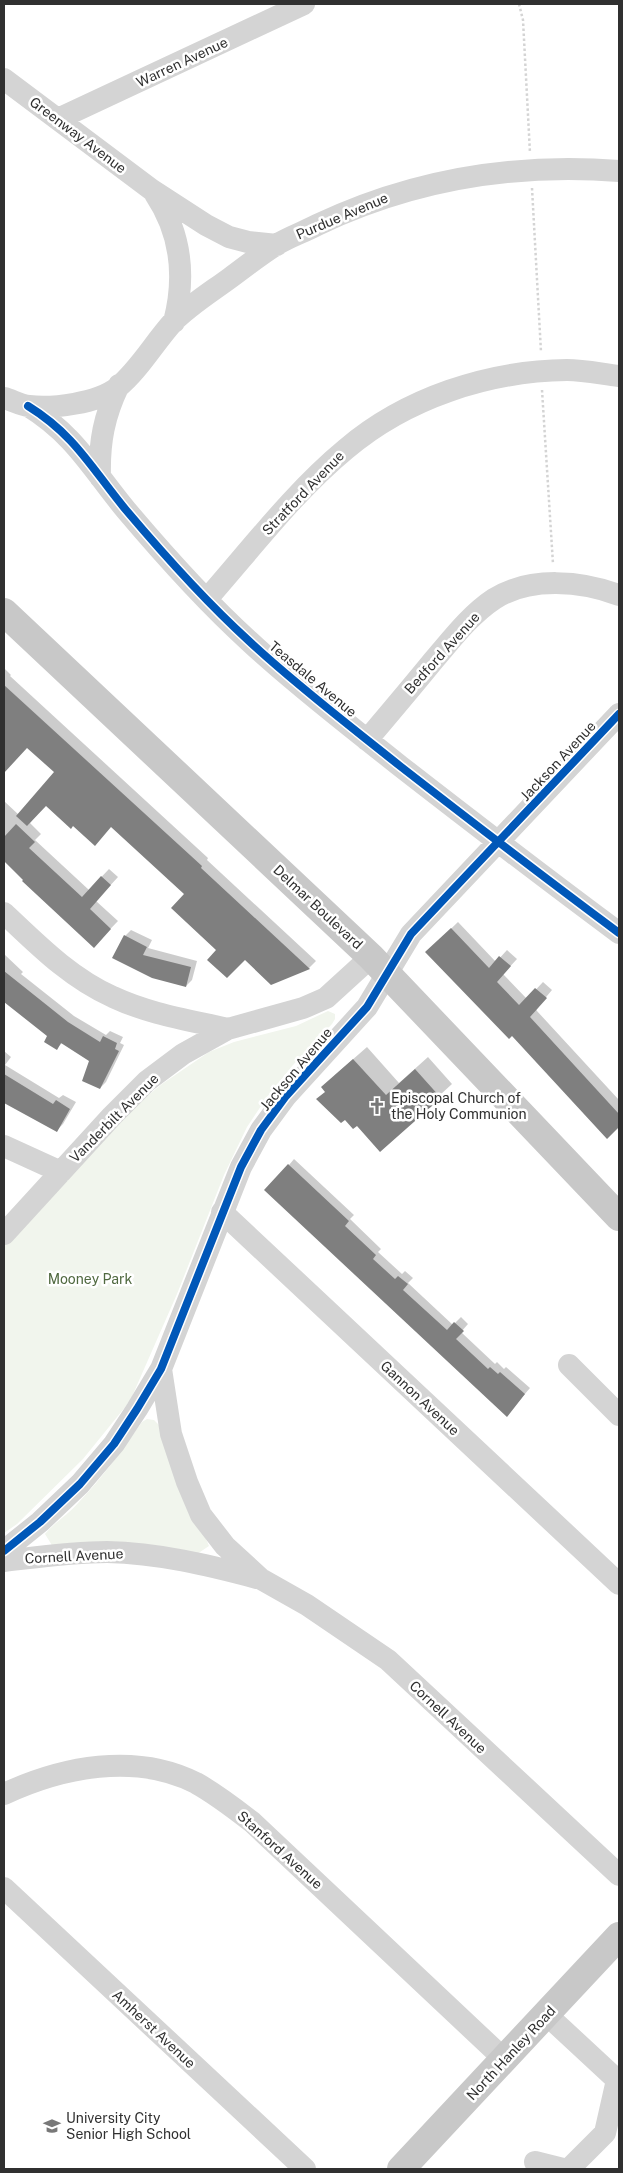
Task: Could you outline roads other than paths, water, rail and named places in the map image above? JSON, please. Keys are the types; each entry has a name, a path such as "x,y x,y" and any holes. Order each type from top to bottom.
{"main road":[{"name":"Delmar Boulevard","path":"4,612 379,965 619,1217"},
{"name":"North Hanley Road","path":"401,2169 619,1936"}],"street":[{"name":"Warren Avenue","path":"58,119 304,4"},
{"name":"Greenway Avenue","path":"4,79 152,190 206,225 230,237 248,242 277,245"},
{"name":"Purdue Avenue","path":"100,477 101,431 106,413 120,385 174,322 197,302 277,245 331,219 388,196 443,182 489,174 554,168 619,172"},
{"name":"Greenway Avenue","path":"152,190 163,206 179,251 181,278 174,322"},
{"name":"Stratford Avenue","path":"206,599 314,478 346,449 378,425 412,406 456,387 510,376 567,370 619,376"},
{"name":"Purdue Avenue","path":"4,398 28,406 82,402 104,396 120,385"},
{"name":"Teasdale Avenue","path":"28,406 58,426 142,529 206,599 248,641 368,740 498,842 619,933"},
{"name":"Bedford Avenue","path":"368,740 472,617 495,598 522,588 554,583 600,588 619,595"},
{"name":"Jackson Avenue","path":"4,1551 40,1522 80,1484 114,1444 161,1369 241,1166 261,1130 311,1066 367,1007 379,965 411,934 619,714"},
{"path":"4,913 54,959 75,975 112,997 160,1014 228,1029"},
{"name":"Vanderbilt Avenue","path":"4,1234 112,1116 147,1081 183,1054 228,1029 303,1008 326,998 379,965"},
{"path":"4,1146 61,1172"},
{"name":"Gannon Avenue","path":"222,1212 619,1584"},
{"path":"569,1365 619,1415"},
{"name":"Cornell Avenue","path":"161,1369 171,1434 187,1482 201,1515 225,1546 261,1579 307,1605 388,1660 619,1875"},
{"name":"Cornell Avenue","path":"4,1561 79,1553 136,1553 198,1562 261,1579"},
{"name":"Stanford Avenue","path":"4,1794 44,1777 94,1766 158,1770 194,1782 252,1822 505,2060"},
{"name":"Amherst Avenue","path":"4,1888 304,2169"},
{"path":"547,2015 617,2080 605,2133 570,2169"},
{"path":"536,2162 563,2169"}],"place":[{"name":"Episcopal Church of the Holy Communion","path":"377,1106"},
{"name":"University City Senior High School","path":"52,2126"}],"park label":[{"name":"Mooney Park","path":"90,1279"}]}
